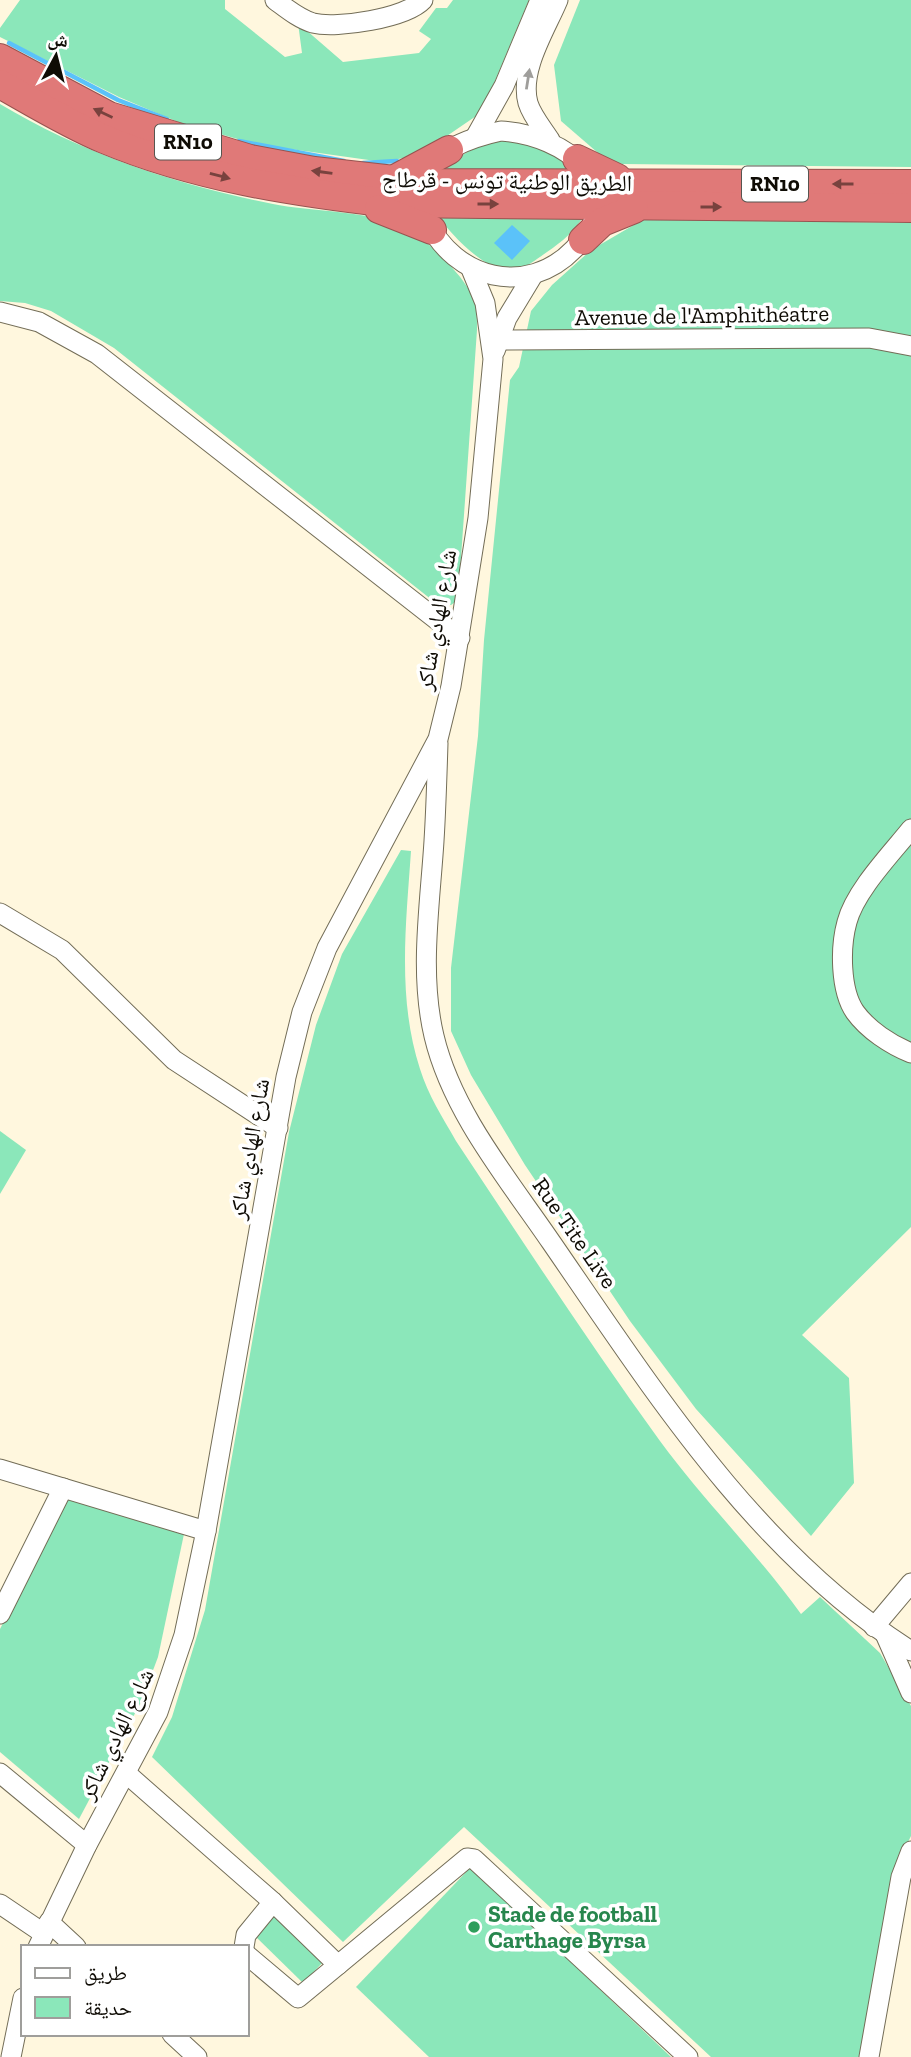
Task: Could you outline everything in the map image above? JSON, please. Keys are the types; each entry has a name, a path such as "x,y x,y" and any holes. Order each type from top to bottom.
{"highway":[{"name":"الطريق الوطنية تونس - قرطاج","path":"0,58 109,116 180,139 250,159 390,181 420,193"},
{"name":"الطريق الوطنية تونس - قرطاج","path":"0,84 103,138 171,162 241,181 357,200 420,193 595,193 911,208"},
{"path":"390,181 449,150"},
{"path":"578,159 641,195 602,222 583,240"},
{"name":"الطريق الوطنية تونس - قرطاج","path":"641,195 911,184"},
{"path":"357,200 432,230"}],"street":[{"path":"275,0 294,14 320,24 404,14 423,0"},
{"path":"476,136 504,86 540,0"},
{"path":"550,140 531,111 526,92 529,70 558,0"},
{"path":"501,131 526,132 550,140 578,159 595,193 583,240 561,262 533,275 502,277 471,269 448,253 432,230 420,193 432,166 449,150 476,136 501,131"},
{"path":"471,269 485,303 494,346"},
{"path":"494,346 533,275"},
{"path":"0,312 40,322 97,354 460,638"},
{"name":"Avenue de l'Amphithéatre","path":"494,346 869,338 911,346"},
{"name":"شارع الهادي شاكر","path":"43,1934 158,1712 174,1670 206,1531 293,1042 315,977 362,877 438,739 460,638 478,518 494,346"},
{"name":"Rue Tite Live","path":"438,739 427,964 433,1034 452,1088 507,1177 623,1347 716,1471 796,1558 879,1631 911,1651"},
{"path":"911,829 869,882 847,921 843,959 845,984 855,1011 888,1042 911,1054"},
{"path":"0,913 62,950 174,1060 278,1128"},
{"path":"0,1468 206,1531"},
{"path":"0,1614 64,1488"},
{"path":"911,1583 879,1631 911,1693"},
{"path":"0,1773 87,1845"},
{"path":"127,1774 274,1902 338,1965"},
{"path":"869,2057 911,1851"},
{"path":"248,1956 298,1998 467,1858 472,1858 688,2057"},
{"path":"244,1945 246,1935 274,1902"},
{"path":"0,1904 43,1934 71,1945"},
{"path":"11,2057 21,2008"},
{"path":"174,2036 188,2054"}],"green space":[{"path":"20,0 225,0 225,9 285,57 302,53 298,23 343,62 419,53 431,39 419,31 436,8 447,8 453,0 529,0 482,112 419,155 383,162 255,144 178,122 119,97 0,37 0,28"},
{"path":"580,0 911,0 911,167 622,164 605,159 561,121 554,65"},
{"path":"0,104 98,153 167,177 273,204 363,215 397,223 417,235 447,262 471,294 477,320 458,600 451,605 437,604 114,348 51,311 25,303 0,301"},
{"path":"512,139 534,143 576,168 585,214 573,231 553,248 526,266 507,270 496,267 472,253 436,214 439,174 472,150"},
{"path":"644,219 911,223 911,1227 802,1335 849,1378 854,1483 811,1536 696,1409 630,1321 525,1165 471,1075 451,1031 451,968 478,736 484,640 510,380 519,367 531,311 552,285 591,250"},
{"path":"401,850 411,851 405,961 408,1015 413,1042 427,1088 456,1141 582,1330 677,1463 801,1614 820,1597 880,1653 911,1706 911,1836 894,1870 859,2057 711,2057 464,1827 343,1942 152,1757 172,1717 205,1610 289,1132 316,1025 342,954"},
{"path":"0,1131 26,1150 0,1194"},
{"path":"70,1494 184,1534 158,1657 141,1702 79,1819 0,1752 0,1629"},
{"name":"Stade de football Carthage Byrsa","path":"471,1867 671,2057 429,2057 356,1987"},
{"path":"275,1905 326,1959 303,1983 250,1931"}],"water":[{"path":"512,225 530,241 512,260 494,243"}],"waterway":[{"path":"9,43 118,100 167,119"},
{"path":"239,141 344,161"},
{"path":"363,163 397,161"}],"place":[{"name":"Stade de football Carthage Byrsa","path":"474,1927"}]}
